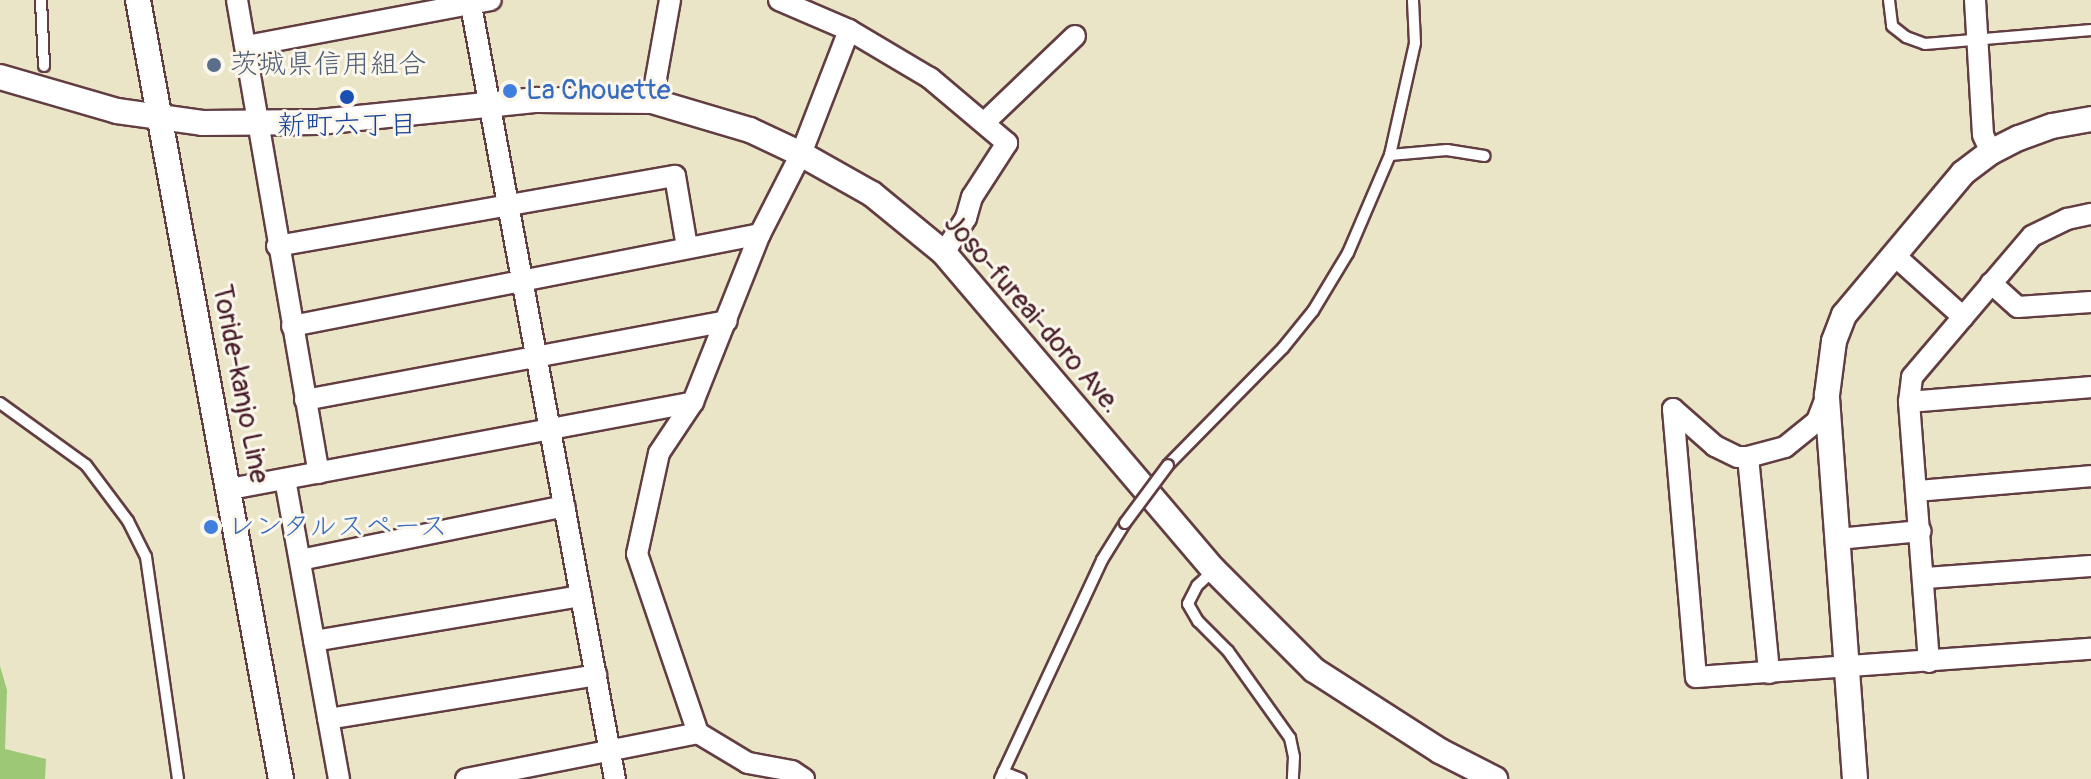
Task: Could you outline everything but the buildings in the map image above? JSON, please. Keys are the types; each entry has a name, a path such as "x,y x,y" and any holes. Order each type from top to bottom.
{"street":[{"name":"Toride-kanjo Line","path":"138,0 281,779"},
{"path":"237,0 260,124 277,246 319,473"},
{"path":"652,101 670,0"},
{"path":"779,0 849,30 930,78 986,121 1007,143 972,197 966,218 944,253"},
{"path":"1975,0 1983,135 1991,152"},
{"path":"247,46 477,1 509,207 615,779"},
{"path":"804,779 792,771 750,771 698,733 637,554 659,453 693,402 760,234 801,154 849,30"},
{"path":"986,121 1075,36"},
{"name":"Joso-fureai-doro Ave.","path":"0,77 104,108 160,120 260,124 382,117 537,100 652,101 750,130 801,154 872,194 944,253 1214,570 1314,670 1427,743 1495,779"},
{"path":"1855,779 1827,395 1834,341 1844,315 1945,193 1991,152 2032,132 2091,119"},
{"path":"277,246 675,176 687,247"},
{"path":"1929,662 1926,578 1909,402 1912,377 2032,236 2067,219 2091,214"},
{"path":"292,326 760,234"},
{"path":"1894,255 1963,317"},
{"path":"1991,283 2018,307 2091,302"},
{"path":"305,400 727,321"},
{"path":"1909,402 2091,387"},
{"path":"1827,395 1817,421 1785,447 1748,457 1738,457 1715,446 1673,409 1696,677 2091,649"},
{"path":"230,489 693,402"},
{"path":"1748,457 1769,673"},
{"path":"1917,491 2091,476"},
{"path":"285,479 339,779"},
{"path":"300,560 565,506"},
{"path":"1838,539 1921,531"},
{"path":"1926,578 2091,566"},
{"path":"314,641 581,596"},
{"path":"328,719 596,675"},
{"path":"466,779 698,733"}],"lane":[{"path":"41,0 44,66"},
{"path":"1021,779 1001,775 1102,560 1125,523 1168,465 1313,311 1348,253 1390,155 1415,43 1413,0"},
{"path":"1889,0 1892,26 1906,37 1925,44 2091,30"},
{"path":"1390,155 1447,150 1485,156"},
{"path":"0,403 86,465 128,521 146,557 178,779"},
{"path":"1214,570 1197,586 1188,604 1198,621 1228,651 1290,738 1294,757 1293,779"}],"green space":[{"path":"0,666 7,690 5,749 46,759 45,779 0,779"}],"place":[{"name":"茨城県信用組合","path":"214,65"},
{"name":"La Chouette","path":"510,91"},
{"name":"新町六丁目","path":"347,97"},
{"name":"レンタルスペース","path":"211,527"}]}
